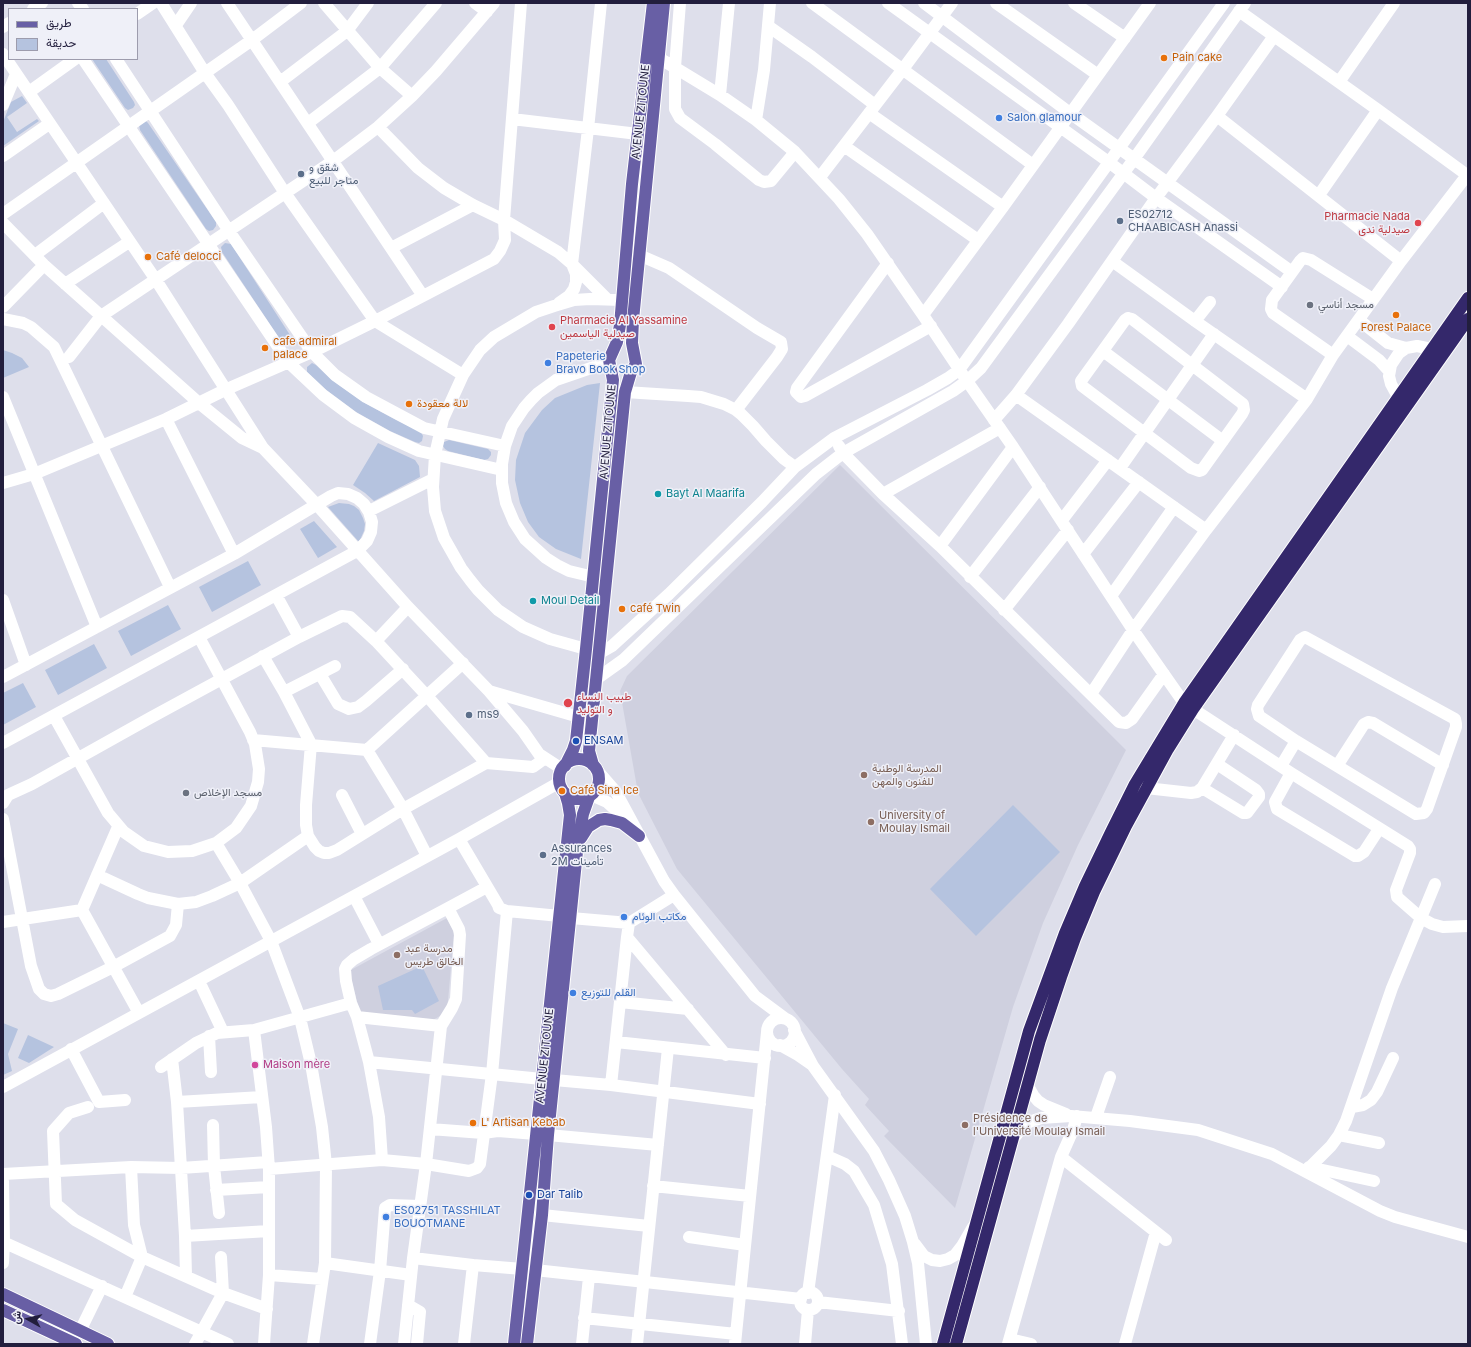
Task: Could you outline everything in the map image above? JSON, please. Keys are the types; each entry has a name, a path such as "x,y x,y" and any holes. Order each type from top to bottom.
{"highway":[{"path":"943,1344 1028,1031 1064,933 1085,886 1135,784 1398,397 1468,298"},
{"path":"956,1344 1040,1040 1075,938 1094,892 1146,788 1168,749 1188,706 1468,319"}],"main road":[{"name":"AVENUE ZITOUNE","path":"564,767 573,750 579,717 613,380 611,362 617,342 622,300 638,134 653,3"},
{"name":"AVENUE ZITOUNE","path":"594,767 589,751 625,392 631,372 636,364 632,343 639,255 664,3"},
{"path":"631,372 628,375 618,375 611,362 616,350 624,348 634,356"},
{"path":"582,760 594,767 599,780 595,791 590,796 576,799 562,787 560,776 564,767 570,762 582,760"},
{"name":"AVENUE ZITOUNE","path":"514,1344 521,1270 542,1134 565,917 570,815 568,803 562,787"},
{"name":"AVENUE ZITOUNE","path":"565,917 583,814 590,796"},
{"path":"578,842 588,827 599,820 605,819 622,823 636,831"},
{"name":"AVENUE ZITOUNE","path":"527,1344 542,1215 542,1134"},
{"path":"3,1294 108,1344"},
{"path":"3,1310 76,1344"}],"street":[{"path":"138,13 152,3"},
{"path":"161,3 205,73 228,105 285,193 375,321 463,375"},
{"path":"176,25 191,3"},
{"path":"3,214 128,125 252,40 301,3"},
{"path":"324,3 380,68 412,96"},
{"path":"280,82 347,31 368,3"},
{"path":"308,123 380,68 436,3"},
{"path":"68,357 100,316 333,161 378,127 412,96 436,71 490,8 475,3"},
{"path":"3,483 34,474 102,446 166,419 289,363 375,321 494,259 505,240 504,220 521,3"},
{"path":"554,306 569,296 574,289 576,282 576,274 572,264 601,3"},
{"path":"680,3 675,66 675,109 680,118 759,180 767,182 771,181 795,152"},
{"path":"720,95 729,3"},
{"path":"756,120 764,70 770,3"},
{"path":"812,3 1033,165"},
{"path":"888,3 1110,163 1156,198 1282,287"},
{"path":"924,3 1070,113 1292,272"},
{"path":"820,177 952,3"},
{"path":"996,3 1098,75"},
{"path":"1074,3 1125,38"},
{"path":"923,315 1150,3"},
{"path":"598,654 612,646 669,594 796,467 834,438 927,390 959,370 1110,163 1224,3"},
{"path":"1339,82 1394,3"},
{"path":"230,4 252,40 423,296"},
{"path":"596,680 623,660 816,474 843,453 934,403 967,382 981,368 1134,159 1242,7 1274,36 1468,175 1401,260 1333,355 1307,399 1206,530 1133,630 1091,694"},
{"path":"768,26 812,57 872,109 1003,207"},
{"path":"883,494 997,424 1167,182 1217,116 1274,36"},
{"path":"3,54 156,280 263,448 317,505 408,607 489,691 539,754 544,759 564,767"},
{"path":"659,58 675,66 720,95 756,120 795,152 820,177 867,234 1040,487 1133,630 1188,706 1379,829 1408,846 1410,849 1395,894 1396,897 1421,918 1432,924 1443,927 1468,926"},
{"path":"29,92 74,60"},
{"path":"84,60 289,363 323,395 354,418 388,437 419,451 502,470"},
{"path":"117,60 229,231 312,352 335,375 366,397 424,428 505,446"},
{"path":"3,105 16,74"},
{"path":"1319,195 1378,110"},
{"path":"1217,116 1401,260"},
{"path":"512,119 638,134"},
{"path":"3,156 50,124"},
{"path":"378,127 418,168 444,188 473,206 504,220 558,252 607,299"},
{"path":"844,146 978,240"},
{"path":"34,255 104,203"},
{"path":"391,248 473,206"},
{"path":"3,223 44,265 199,403 242,438 263,448"},
{"path":"65,284 129,242"},
{"path":"639,255 669,268 757,328 781,342 782,349 777,357 736,410"},
{"path":"1333,355 1273,313 1271,305 1272,300 1292,272 1300,261 1307,258 1373,299"},
{"path":"1112,261 1307,399"},
{"path":"888,263 797,388 796,392 801,397 805,396 931,326"},
{"path":"3,307 44,265"},
{"path":"586,649 550,638 523,627 498,610 478,590 461,568 444,538 435,511 433,479 435,455 440,432 448,408 463,375 480,350 494,337 536,312 574,300 622,300"},
{"path":"1195,321 1210,302"},
{"path":"3,319 23,323 31,327 49,341 54,347 170,587"},
{"path":"1130,319 1192,364 1243,404 1244,410 1202,470 1199,471 1191,468 1082,386 1081,381 1103,351 1126,320 1130,319"},
{"path":"1359,320 1388,343 1406,348"},
{"path":"1120,468 1214,334"},
{"path":"1347,336 1379,360 1389,371"},
{"path":"1398,397 1391,384 1389,371 1391,364 1399,353 1406,348 1417,346 1432,349"},
{"path":"1103,351 1223,441"},
{"path":"594,577 570,571 557,565 546,558 526,539 514,522 506,503 502,483 502,470 505,446 510,431 518,417 538,392 556,380 594,366 611,362"},
{"path":"625,392 661,393 701,398 715,401 736,410 777,452 796,467"},
{"path":"1016,395 1206,530"},
{"path":"3,397 97,627"},
{"path":"166,419 234,554"},
{"path":"834,438 843,453 883,494 940,546 1120,722 1126,723 1132,719 1164,674"},
{"path":"940,546 1013,447"},
{"path":"1004,610 1065,525 1108,460"},
{"path":"369,511 433,479"},
{"path":"1083,554 1139,482"},
{"path":"970,577 1040,487"},
{"path":"3,677 234,554 338,493 348,494 357,498 369,511 372,522 371,532 367,541 357,551 3,743"},
{"path":"1111,596 1174,507"},
{"path":"276,595 299,637"},
{"path":"3,600 26,665"},
{"path":"376,641 408,607"},
{"path":"3,803 8,795 32,784 222,678 334,619 347,616 350,617 376,641 403,669 486,763"},
{"path":"1305,636 1455,719 1456,727 1443,765 1427,809 1424,813 1419,815 1296,741 1258,716 1257,709 1300,640 1305,636"},
{"path":"54,716 108,813 118,827 134,840 144,846 168,852 192,851 216,843 236,828 251,806 256,795 258,782 258,756 253,740 222,678 199,637"},
{"path":"612,646 623,660"},
{"path":"263,656 311,744 306,805 306,825 308,836 319,851 329,853 337,850 402,809 486,763 533,767 544,759"},
{"path":"253,740 367,750 463,663"},
{"path":"284,692 335,666"},
{"path":"320,674 338,704 349,709 358,707 403,669"},
{"path":"489,691 579,717"},
{"path":"1337,766 1364,724 1368,722 1373,723 1443,765"},
{"path":"1146,788 1191,794 1197,792 1202,788 1234,735"},
{"path":"1281,766 1296,741"},
{"path":"367,750 402,809 427,856"},
{"path":"1202,788 1243,813 1247,813 1259,797 1256,790 1216,764"},
{"path":"594,767 616,792 636,831 674,895 756,996 790,1022 813,1066 874,1151 905,1216 913,1242 918,1263 926,1344"},
{"path":"1292,773 1275,802 1276,809 1355,856 1361,854 1379,829"},
{"path":"3,1087 427,856 562,787"},
{"path":"342,795 362,834"},
{"path":"590,796 600,798 607,802 636,831"},
{"path":"3,819 31,966 39,989 44,994 51,996 58,994 113,967 170,936 176,925 178,904"},
{"path":"82,910 118,827"},
{"path":"97,875 138,894 178,904 203,900 240,883 308,836"},
{"path":"459,839 499,908 507,911 629,923 674,895"},
{"path":"216,843 240,883 270,941 300,1018 312,1064 326,1165 325,1263 313,1344"},
{"path":"1308,1169 1331,1146 1339,1135 1352,1107 1392,988 1435,884"},
{"path":"382,1160 379,1117 369,1062 357,1017 351,1003 345,969 354,959 379,944 486,887"},
{"path":"354,896 379,944"},
{"path":"404,1344 441,1026 456,999 461,942 459,929 448,908"},
{"path":"3,922 82,910"},
{"path":"82,910 139,1013"},
{"path":"3,1174 131,1167 181,1168 214,1166 326,1165 382,1160 426,1164 469,1171 474,1170 480,1164 492,1074 507,911"},
{"path":"611,1085 629,923"},
{"path":"627,937 726,1055"},
{"path":"199,980 223,1032"},
{"path":"756,996 763,1012 771,1042 798,1055 813,1066"},
{"path":"620,1002 688,1008"},
{"path":"161,1067 186,1049 209,1036 223,1032 254,1030 351,1003"},
{"path":"357,1017 441,1026"},
{"path":"584,1318 639,1323 735,1339 768,1030 773,1021 777,1019 786,1019"},
{"path":"254,1030 269,1165 269,1275 264,1344"},
{"path":"765,1055 771,1047 784,1045 791,1041 794,1030"},
{"path":"209,1036 211,1072"},
{"path":"616,1042 726,1055 765,1055"},
{"path":"636,1344 668,1048"},
{"path":"71,1049 99,1102 125,1100"},
{"path":"1352,1107 1363,1105 1371,1100 1377,1092 1393,1058"},
{"path":"172,1059 177,1102 186,1276"},
{"path":"369,1062 611,1085 760,1104"},
{"path":"1096,1117 1110,1077"},
{"path":"1028,1086 1033,1095 1044,1105 1074,1116"},
{"path":"413,1258 740,1292 804,1296 814,1294 818,1302 814,1309 808,1310 803,1307 804,1296 827,1156 835,1095"},
{"path":"177,1102 262,1097"},
{"path":"88,1106 70,1113 53,1131 56,1204 75,1220 142,1257 223,1293 267,1309"},
{"path":"1031,1344 1009,1341 1061,1157 1073,1130 1074,1116"},
{"path":"1014,1138 1029,1122 1041,1118 1074,1116 1096,1117 1198,1130 1272,1154 1308,1169 1380,1211 1395,1217 1468,1237"},
{"path":"213,1125 214,1166 219,1212"},
{"path":"430,1129 483,1133 498,1131 542,1134 658,1145"},
{"path":"1339,1135 1379,1143"},
{"path":"827,1156 845,1164 854,1171 874,1206 892,1264 902,1344"},
{"path":"1061,1157 1166,1240"},
{"path":"124,1297 142,1257 134,1225 131,1167"},
{"path":"1308,1169 1374,1181"},
{"path":"3,1181 3,1262"},
{"path":"216,1190 269,1186"},
{"path":"654,1186 750,1196"},
{"path":"370,1344 380,1271 385,1208 390,1205 420,1206"},
{"path":"542,1215 649,1226"},
{"path":"913,1242 924,1256 932,1260 940,1261 948,1259 955,1255 962,1246 976,1220"},
{"path":"185,1236 269,1231"},
{"path":"1125,1344 1156,1232"},
{"path":"689,1237 745,1245"},
{"path":"4,1242 228,1344"},
{"path":"195,1344 223,1293 221,1257"},
{"path":"325,1263 411,1275"},
{"path":"464,1344 473,1265"},
{"path":"269,1275 322,1279"},
{"path":"582,1344 589,1277"},
{"path":"80,1331 102,1286"},
{"path":"818,1302 899,1311"},
{"path":"408,1306 420,1312 417,1344"},
{"path":"805,1344 808,1310"}],"shaded area":[{"name":"University of Moulay Ismail","path":"840,465 1126,750 1078,845 1043,923 1013,1007 955,1208 884,1136 889,1131 865,1105 869,1099 842,1069 677,869 638,793 620,691 627,676"},
{"path":"447,918 454,933 447,1012 431,1021 360,1013 349,971"}],"green space":[{"path":"93,60 107,60 134,102 135,105 133,108 128,110 125,108"},
{"path":"22,96 27,103 7,117 17,132 37,119 39,121 3,146 3,122 11,102"},
{"path":"146,121 216,222 216,226 213,230 209,231 206,229 140,130 139,125"},
{"path":"225,243 231,244 292,338 289,343 284,344 281,341 222,252 221,247"},
{"path":"3,350 22,358 29,367 3,378"},
{"path":"312,363 332,380 363,402 421,432 423,436 422,441 419,443 415,442 390,431 356,412 325,389 307,372 307,367"},
{"path":"600,383 581,559 556,549 539,537 528,522 520,503 515,480 516,460 525,433 542,410 555,398 587,385"},
{"path":"449,440 488,449 491,452 491,455 488,459 484,460 448,451 443,446 444,442"},
{"path":"378,443 415,460 419,466 420,477 374,501 353,485"},
{"path":"339,503 349,504 359,510 365,524 364,531 359,542 328,507"},
{"path":"314,521 337,547 318,558 300,529"},
{"path":"248,561 261,585 212,612 199,587"},
{"path":"168,605 181,629 131,656 118,631"},
{"path":"94,644 107,668 58,695 45,670"},
{"path":"23,683 36,707 3,725 3,693"},
{"path":"1013,805 1060,852 976,936 930,889"},
{"path":"422,966 439,1001 415,1014 412,1010 383,1010 378,986"},
{"path":"3,1023 18,1029 8,1054 12,1071 3,1075"},
{"path":"28,1035 54,1047 29,1063 18,1058"}],"place":[{"name":"Pain cake","path":"1164,58"},
{"name":"Salon glamour","path":"999,118"},
{"name":"شقق و متاجر للبيع","path":"301,174"},
{"name":"ES02712 CHAABICASH Anassi","path":"1120,221"},
{"name":"Pharmacie Nada صيدلية ندى","path":"1418,223"},
{"name":"Café delocci","path":"148,257"},
{"name":"مسجد أناسي","path":"1310,305"},
{"name":"Forest Palace","path":"1396,315"},
{"name":"Pharmacie Al Yassamine صيدلية الياسمين","path":"552,327"},
{"name":"cafe admiral palace","path":"265,348"},
{"name":"Papeterie Bravo Book Shop","path":"548,363"},
{"name":"لالة معقودة","path":"409,404"},
{"name":"Bayt Al Maarifa","path":"658,494"},
{"name":"Moul Detail","path":"533,601"},
{"name":"café Twin","path":"622,609"},
{"name":"طبيب النساء و التوليد","path":"568,703"},
{"name":"ms9","path":"469,715"},
{"name":"ENSAM","path":"576,741"},
{"name":"المدرسة الوطنية للفنون والمهن","path":"864,775"},
{"name":"Café Sina Ice","path":"562,791"},
{"name":"مسجد الإخلاص","path":"186,793"},
{"name":"University of Moulay Ismail","path":"871,822"},
{"name":"Assurances 2M تأمينات","path":"543,855"},
{"name":"مكاتب الوئام","path":"624,917"},
{"name":"مدرسة عبد الخالق طريس","path":"397,955"},
{"name":"القلم للتوزيع","path":"573,993"},
{"name":"Maison mère","path":"255,1065"},
{"name":"L' Artisan Kebab","path":"473,1123"},
{"name":"Présidence de l'Université Moulay Ismail","path":"965,1125"},
{"name":"Dar Talib","path":"529,1195"},
{"name":"ES02751 TASSHILAT BOUOTMANE","path":"386,1217"}]}
